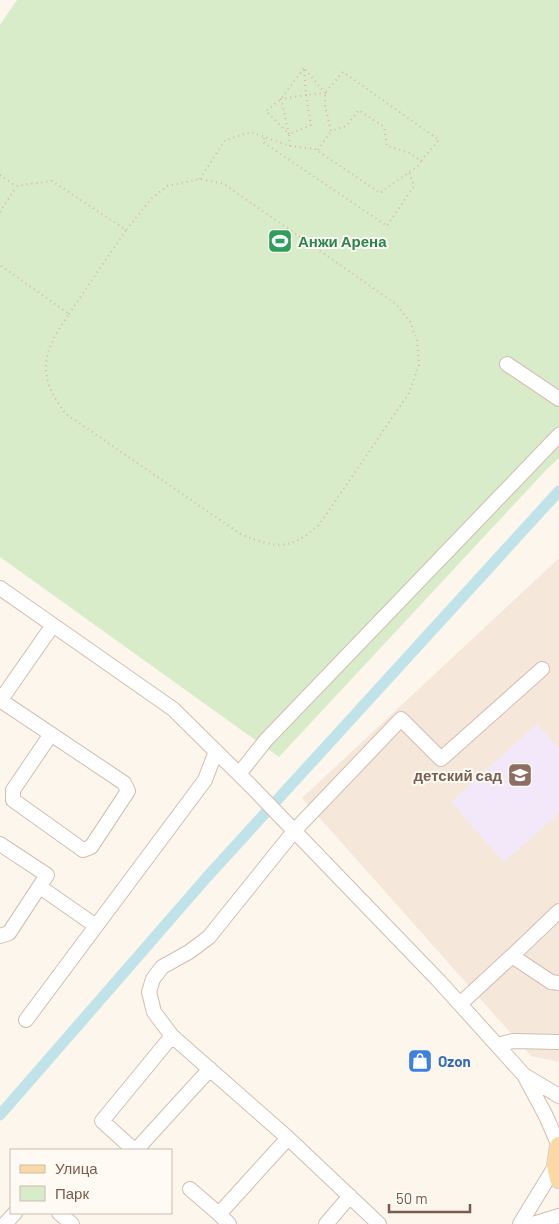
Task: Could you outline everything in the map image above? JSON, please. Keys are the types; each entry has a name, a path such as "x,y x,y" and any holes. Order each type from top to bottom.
{"main road":[{"path":"558,1172 559,1146"}],"street":[{"path":"507,364 559,399"},
{"path":"239,774 266,740 559,435"},
{"path":"0,588 174,709 290,825 460,1004 524,1075 546,1116 559,1146"},
{"path":"51,734 13,790 13,800 83,850 92,847 128,791 124,783 51,734 0,700 53,625"},
{"path":"379,1224 288,1138 172,1036 154,1012 149,992 154,979 162,967 189,952 209,937 290,825 401,719 441,759 542,669"},
{"path":"26,1020 205,780 216,751"},
{"path":"0,844 47,875 9,933 0,936"},
{"path":"40,887 96,926"},
{"path":"460,1004 559,911"},
{"path":"512,956 551,982 559,983"},
{"path":"134,1149 102,1121 172,1036"},
{"path":"497,1045 513,1041 559,1042"},
{"path":"136,1149 210,1069"},
{"path":"524,1075 559,1096"},
{"path":"190,1189 224,1219 288,1138"},
{"path":"520,1224 558,1172"},
{"path":"326,1224 350,1196"},
{"path":"5,1224 14,1214"},
{"path":"60,1214 72,1224"},
{"path":"533,1224 559,1216"}],"path":[{"path":"304,68 325,93 325,106 331,131"},
{"path":"289,134 311,125 304,68"},
{"path":"289,134 266,111 281,99 304,68"},
{"path":"200,178 225,140 251,132 290,146 315,149 380,193 409,172 439,140 343,72 325,93 281,99"},
{"path":"281,99 290,146"},
{"path":"318,151 331,131 346,126 359,110 384,127 387,146 410,153 421,161"},
{"path":"264,137 263,142 386,226 414,186 409,172"},
{"path":"0,175 16,186 52,181 126,230"},
{"path":"200,178 224,184 396,304 410,322 417,340 419,365 409,393 319,526 305,537 289,545 271,545 242,536 66,414 50,390 45,366 50,347 68,314 126,230 145,206 167,186 200,178"},
{"path":"0,212 16,186"},
{"path":"0,265 68,314"}],"shaded area":[{"path":"559,558 559,1062 531,1056 302,798"},
{"name":"детский сад","path":"537,724 559,749 559,813 504,862 451,802"}],"green space":[{"name":"Анжи Арена","path":"17,0 559,0 559,458 279,757 0,557 0,25"}],"waterway":[{"path":"0,1115 207,877 559,491"}],"place":[{"name":"Анжи Арена","path":"280,241"},
{"name":"детский сад","path":"520,775"},
{"name":"Ozon","path":"420,1061"}]}
